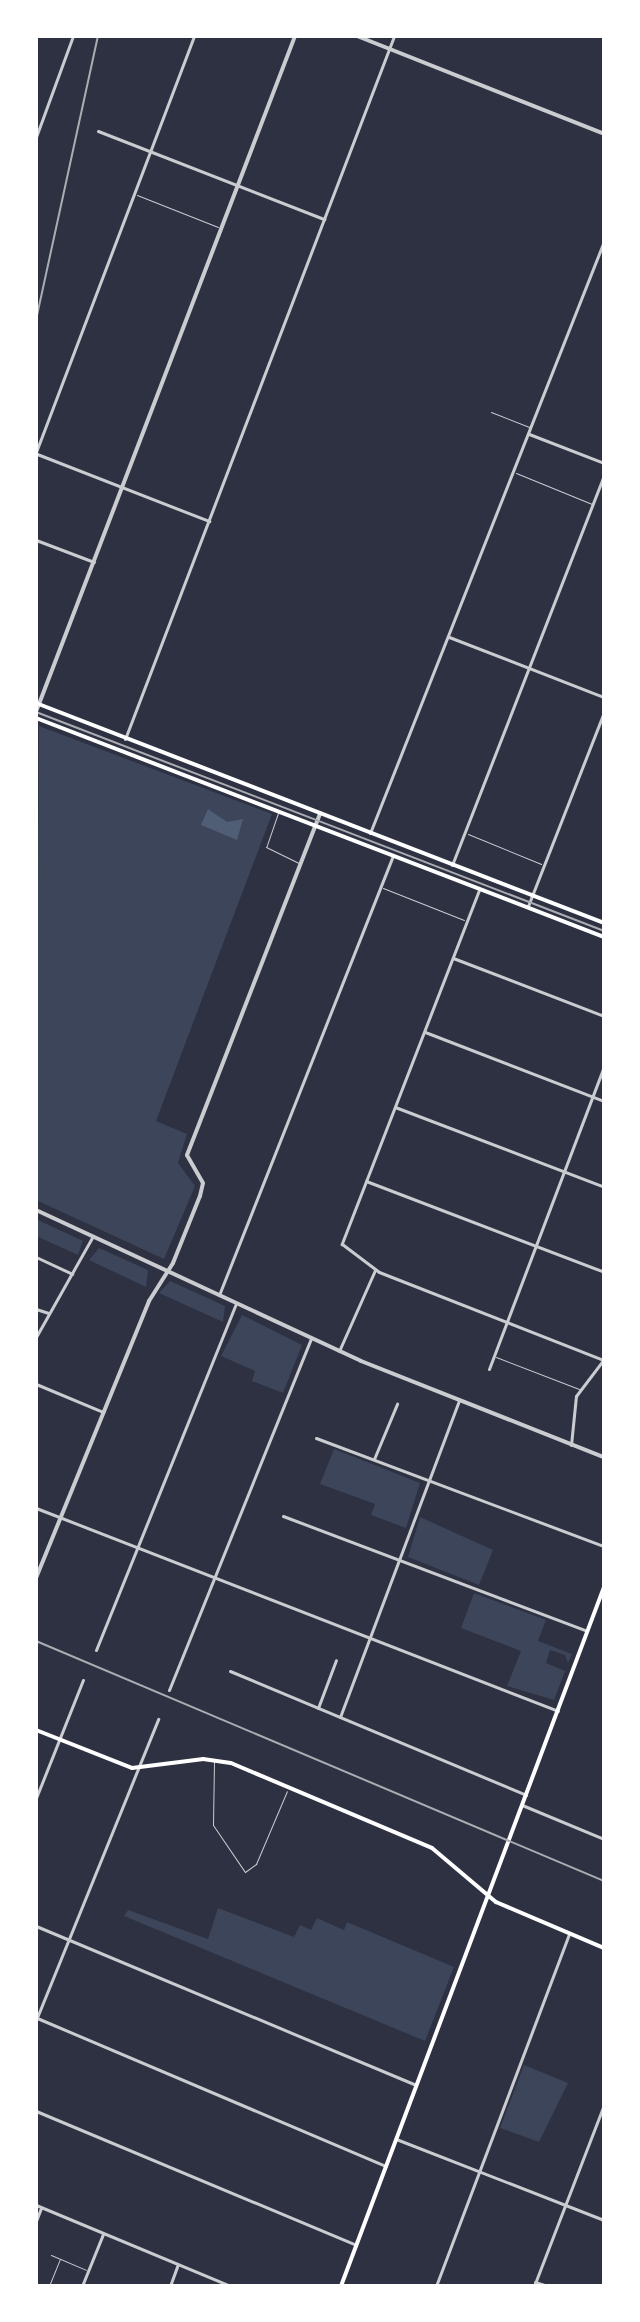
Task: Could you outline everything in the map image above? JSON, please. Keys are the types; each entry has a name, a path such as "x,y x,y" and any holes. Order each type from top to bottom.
{"main road":[{"path":"38,703 604,923"},
{"path":"36,718 604,937"},
{"path":"341,2286 604,1587"},
{"path":"36,1730 137,1769 215,1759 289,1787 439,1852 488,1895 604,1948"}],"street":[{"path":"36,137 73,36"},
{"path":"194,36 36,453 209,521"},
{"path":"36,711 295,36"},
{"path":"357,36 388,51 604,134"},
{"path":"125,739 394,36"},
{"path":"98,131 324,219"},
{"path":"370,834 604,242"},
{"path":"528,434 604,463"},
{"path":"452,865 604,476"},
{"path":"36,540 94,562"},
{"path":"449,637 604,697"},
{"path":"528,907 604,712"},
{"path":"36,1578 103,1412 203,1189 187,1155 320,813"},
{"path":"219,1295 393,855"},
{"path":"480,888 342,1244 375,1269 604,1360 579,1389 571,1445"},
{"path":"453,958 604,1016"},
{"path":"424,1032 604,1101"},
{"path":"489,1369 604,1066"},
{"path":"395,1107 604,1187"},
{"path":"366,1181 604,1272"},
{"path":"36,1210 339,1351 604,1457"},
{"path":"36,1337 93,1236"},
{"path":"36,1257 73,1275"},
{"path":"339,1351 375,1269"},
{"path":"96,1650 236,1303"},
{"path":"36,1309 48,1313"},
{"path":"169,1690 311,1338"},
{"path":"36,1384 103,1412"},
{"path":"340,1717 459,1400"},
{"path":"374,1459 397,1404"},
{"path":"316,1438 604,1546"},
{"path":"36,1508 558,1711"},
{"path":"283,1516 587,1631"},
{"path":"318,1708 336,1660"},
{"path":"230,1671 526,1795"},
{"path":"36,1798 83,1680"},
{"path":"158,1719 36,2019 386,2166"},
{"path":"522,1805 604,1839"},
{"path":"36,1926 416,2085"},
{"path":"436,2286 569,1933"},
{"path":"547,2286 534,2284 604,2105"},
{"path":"36,2111 356,2245"},
{"path":"396,2139 604,2220"},
{"path":"36,2205 231,2286"},
{"path":"36,2221 41,2208"},
{"path":"82,2286 103,2234"},
{"path":"170,2286 178,2264"}],"lane":[{"path":"135,194 221,228"},
{"path":"491,412 530,428"},
{"path":"513,472 593,504"},
{"path":"281,811 266,847 301,864"},
{"path":"464,833 543,865"},
{"path":"381,887 467,923"},
{"path":"494,1356 579,1389"},
{"path":"215,1759 213,1825 245,1872 256,1864 289,1787"},
{"path":"51,2255 89,2271"},
{"path":"49,2286 60,2259"}],"shaded area":[{"path":"39,726 272,814 156,1121 187,1134 178,1163 195,1186 164,1259 36,1200"},
{"path":"208,809 227,822 243,819 237,840 201,825"},
{"path":"36,1219 83,1241 78,1255 36,1236"},
{"path":"99,1248 148,1270 146,1287 89,1260"},
{"path":"170,1281 225,1306 223,1322 159,1293"},
{"path":"242,1315 302,1345 283,1393 252,1381 255,1371 221,1356"},
{"path":"334,1449 420,1483 406,1528 371,1515 375,1504 320,1484"},
{"path":"420,1517 493,1550 479,1585 408,1557"},
{"path":"474,1593 546,1620 538,1641 572,1654 568,1663 565,1655 550,1650 546,1663 565,1671 554,1700 507,1686 521,1651 461,1628"},
{"path":"218,1908 294,1937 300,1925 311,1930 317,1918 344,1930 347,1922 454,1967 425,2041 124,1916 128,1910 208,1939"},
{"path":"524,2065 568,2083 539,2142 500,2128"}],"tram line":[{"path":"36,712 604,931"}],"railway":[{"path":"36,320 98,36"},
{"path":"36,1641 604,1881"}]}
